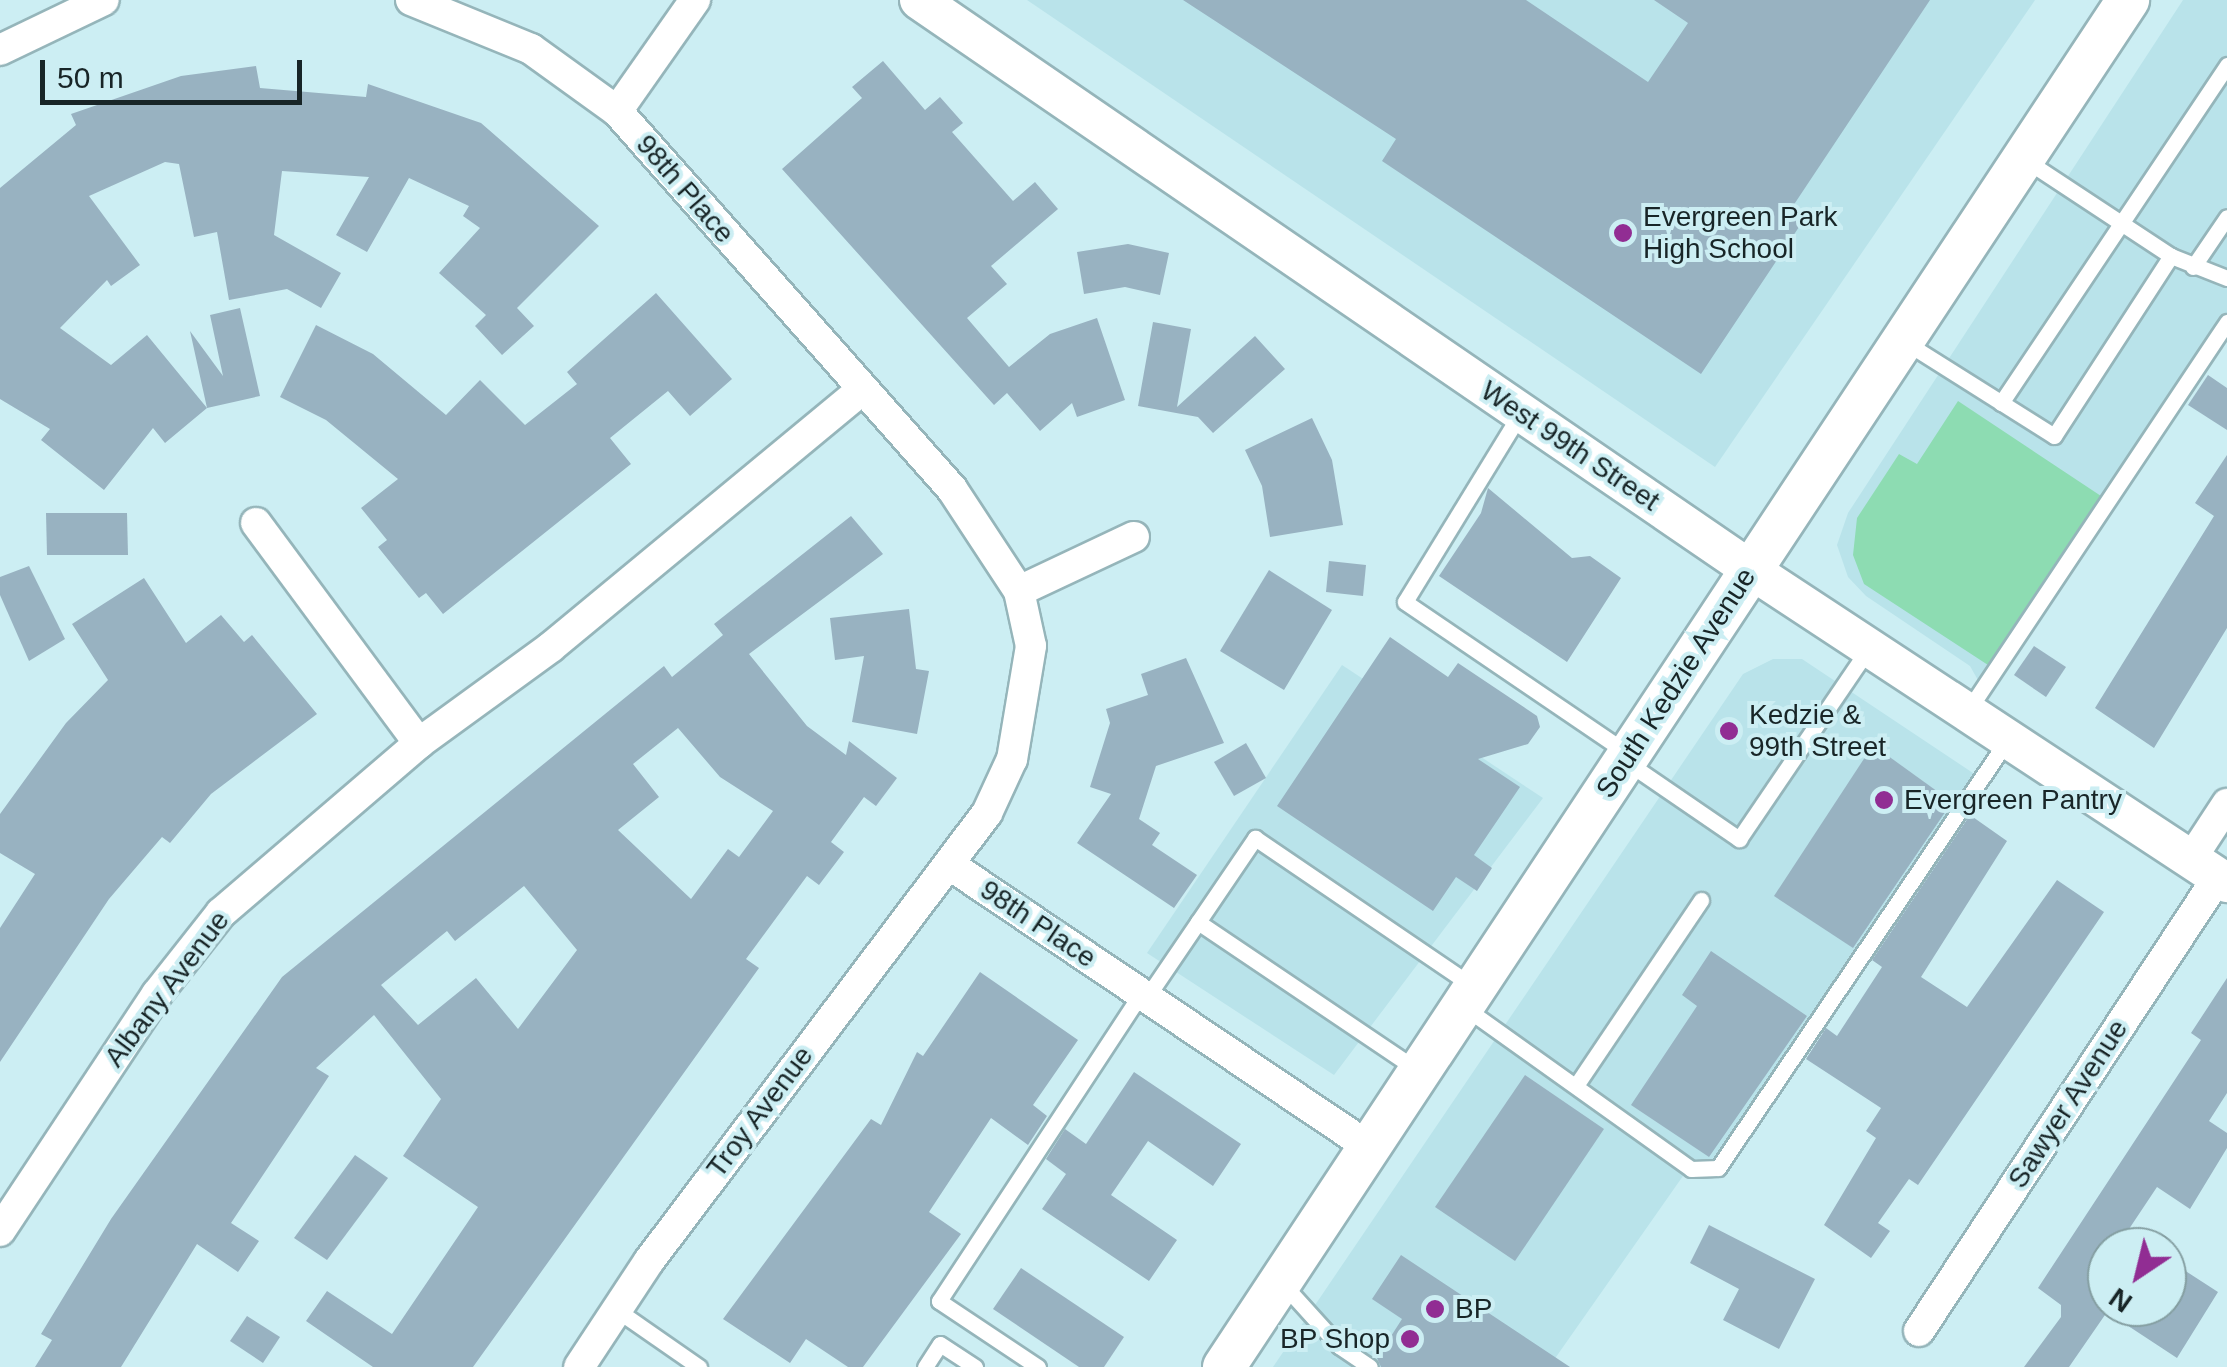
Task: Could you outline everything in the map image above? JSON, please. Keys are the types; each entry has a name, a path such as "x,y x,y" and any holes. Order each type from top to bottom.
{"main road":[{"name":"South Kedzie Avenue","path":"1225,1367 2128,0"}],"street":[{"path":"0,50 104,0"},
{"name":"98th Place","path":"411,0 531,49 617,111 952,488 1020,590 1031,646 1012,759 950,865 1369,1147"},
{"path":"617,111 695,0"},
{"name":"West 99th Street","path":"919,0 1751,570 2212,873"},
{"name":"Albany Avenue","path":"0,1231 157,994 221,913 419,743 551,647 862,390"},
{"path":"256,523 419,743"},
{"path":"1020,590 1134,537"},
{"name":"Sawyer Avenue","path":"1919,1332 2212,873 2227,804"},
{"name":"Troy Avenue","path":"579,1367 616,1310 950,865"}],"lane":[{"path":"2001,403 2227,65"},
{"path":"2023,158 2171,256 2193,268 2227,278"},
{"path":"2193,268 2227,217"},
{"path":"1903,340 2054,436 2171,256"},
{"path":"1967,712 2227,322"},
{"path":"1521,412 1405,602 1738,839 1869,648"},
{"path":"1038,1367 939,1302 1254,838 1469,997 1577,1084 1604,1112 1690,1169 1718,1168 2008,740"},
{"path":"1577,1084 1701,900"},
{"path":"1198,922 1419,1072"},
{"path":"1281,1281 1339,1346 1370,1367"},
{"path":"616,1310 699,1367"},
{"path":"924,1367 940,1344 975,1367"}],"shaded area":[{"name":"Evergreen Park High School","path":"1027,0 2035,0 1715,467"},
{"path":"2183,0 2227,0 2227,322 1983,689 1970,666 1866,596 1848,577 1837,545 1848,513"},
{"path":"1773,659 1802,659 1982,779 1718,1168 1690,1166 1549,1367 1273,1367 1743,674"},
{"path":"1342,665 1543,798 1334,1075 1147,953"}],"green space":[{"path":"1958,401 2101,496 1988,665 1864,584 1853,555 1857,518 1899,454 1917,464"}],"building":[{"path":"1183,0 1526,0 1648,82 1688,23 1654,0 1930,0 1789,212 1803,221 1701,374 1382,161 1396,139"},
{"path":"883,61 925,110 940,97 963,123 952,132 1013,201 1035,182 1058,209 991,266 1007,284 967,318 1009,367 1050,334 1097,318 1125,400 1077,417 1072,403 1040,431 1007,393 994,405 782,169 862,98 852,87"},
{"path":"256,66 260,88 366,97 368,84 481,123 599,226 517,308 534,326 502,355 475,326 486,315 439,273 480,228 463,216 469,206 409,178 367,252 336,235 369,177 282,171 274,235 341,273 321,308 287,289 229,300 217,232 194,237 179,164 165,162 89,196 140,265 111,286 107,280 60,328 111,365 147,335 207,408 165,443 153,428 104,490 41,440 50,429 0,399 0,188 76,125 71,114 181,76"},
{"path":"1128,244 1169,253 1160,295 1125,287 1084,294 1077,252"},
{"path":"656,293 732,379 690,416 668,391 610,438 631,464 443,614 426,593 419,598 378,547 387,540 361,508 398,479 326,420 280,397 316,325 373,354 446,415 480,380 525,425 577,384 567,372"},
{"path":"240,308 260,396 207,408 190,331 223,376 210,315"},
{"path":"1153,322 1191,329 1177,407 1255,336 1285,369 1213,433 1198,417 1138,406"},
{"path":"2208,375 2227,388 2227,430 2188,405"},
{"path":"1312,418 1332,460 1343,525 1270,537 1262,486 1245,450"},
{"path":"2227,455 2227,628 2154,748 2095,708 2214,516 2195,503"},
{"path":"1488,488 1572,558 1590,556 1621,578 1567,662 1439,576 1481,513"},
{"path":"46,513 127,513 128,555 47,555"},
{"path":"851,516 883,554 749,654 807,726 846,755 849,741 897,778 876,806 864,797 831,842 844,852 819,885 807,876 746,959 759,968 473,1367 373,1367 306,1321 327,1291 392,1334 478,1207 403,1156 441,1099 374,1015 316,1068 329,1076 231,1223 259,1241 238,1272 197,1244 121,1367 35,1367 52,1340 41,1334 111,1219 282,977 664,666 672,677 723,635 714,624","holes":["678,728 720,777 773,811 739,857 728,849 691,899 618,830 659,797 633,764","524,886 577,950 518,1029 476,978 418,1025 381,985 447,931 455,941"]},
{"path":"1329,561 1366,565 1363,596 1326,592"},
{"path":"29,566 65,639 29,661 0,595 0,577"},
{"path":"1269,570 1332,610 1284,690 1220,651"},
{"path":"144,578 186,643 221,615 244,642 252,635 317,714 211,794 170,843 162,837 109,899 0,1062 0,928 35,874 0,853 0,814 66,723 108,680 72,624"},
{"path":"909,609 916,669 929,671 917,734 852,722 864,656 835,660 830,618"},
{"path":"1390,637 1448,677 1458,663 1537,716 1540,727 1528,744 1478,759 1520,787 1474,855 1492,868 1477,891 1456,877 1433,911 1277,806"},
{"path":"2034,646 2066,667 2046,697 2014,675"},
{"path":"1186,658 1224,743 1156,766 1139,819 1160,833 1152,845 1197,875 1174,908 1077,843 1111,794 1090,787 1110,723 1106,709 1148,695 1141,674"},
{"path":"1246,743 1266,778 1234,796 1214,762"},
{"path":"1873,745 1952,802 1853,948 1774,896"},
{"path":"1970,815 2007,841 1921,977 1967,1007 2057,880 2104,912 1918,1185 1909,1179 1878,1223 1890,1231 1871,1258 1824,1225 1876,1138 1866,1131 1881,1108 1806,1059 1826,1028 1837,1036 1882,967 1872,960"},
{"path":"1711,951 1807,1016 1709,1157 1631,1105 1697,1006 1682,995"},
{"path":"980,972 1078,1040 1033,1105 1047,1116 1028,1145 991,1118 929,1212 961,1234 863,1367 848,1367 806,1339 790,1363 723,1319 871,1119 881,1125 917,1052 923,1056"},
{"path":"2227,978 2227,1093 2209,1121 2227,1133 2227,1148 2190,1209 2157,1187 2130,1227 2087,1227 2087,1327 2097,1327 2069,1367 2024,1367 2061,1317 2061,1305 2038,1288 2201,1040 2191,1033"},
{"path":"1134,1072 1241,1144 1213,1186 1148,1141 1111,1195 1177,1240 1149,1281 1042,1209 1066,1174 1046,1159 1065,1129 1086,1144"},
{"path":"1525,1075 1604,1129 1515,1261 1435,1207"},
{"path":"355,1155 388,1178 327,1260 294,1238"},
{"path":"1709,1225 1815,1279 1779,1349 1723,1320 1739,1289 1690,1263"},
{"name":"BP","path":"1401,1255 1570,1367 1381,1367 1377,1358 1402,1319 1372,1299"},
{"path":"1021,1268 1124,1337 1104,1367 1079,1367 993,1309"},
{"path":"2187,1272 2218,1292 2177,1358 2130,1327 2187,1327"},
{"path":"247,1316 280,1337 263,1363 230,1341"}],"place":[{"name":"Evergreen Park High School","path":"1623,233"},
{"name":"Kedzie & 99th Street","path":"1729,731"},
{"name":"Evergreen Pantry","path":"1884,800"},
{"name":"BP","path":"1435,1309"},
{"name":"BP Shop","path":"1410,1339"}]}
